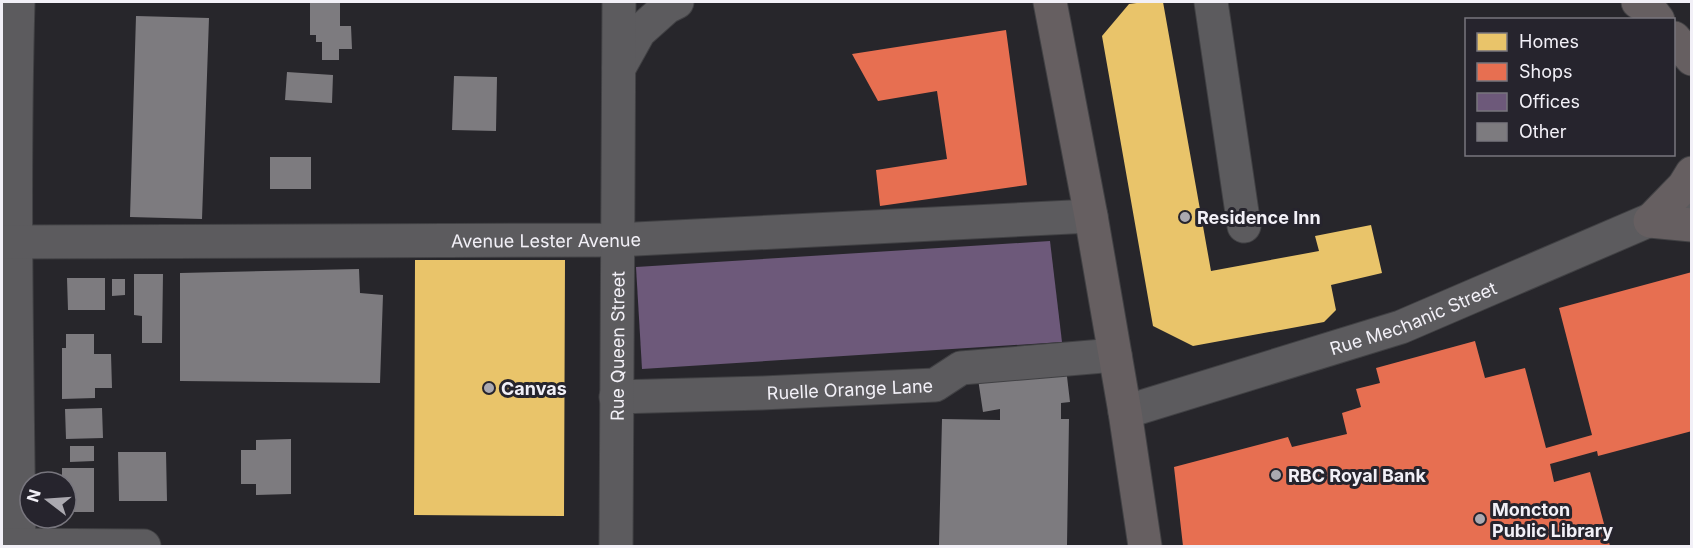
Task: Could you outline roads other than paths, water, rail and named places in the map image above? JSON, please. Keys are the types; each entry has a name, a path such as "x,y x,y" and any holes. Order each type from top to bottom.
{"main road":[{"path":"1050,2 1091,216 1125,412 1145,546"},
{"path":"1638,2 1649,8 1656,18"},
{"path":"1650,221 1684,186 1692,173"},
{"path":"1650,221 1692,225"}],"street":[{"path":"18,2 9,242 10,545 144,546"},
{"name":"Rue Queen Street","path":"616,546 619,2"},
{"path":"618,69 639,32 677,2"},
{"path":"1211,2 1244,226"},
{"name":"Rue Mechanic Street","path":"1125,412 1401,327 1692,202"},
{"name":"Avenue Lester Avenue","path":"9,242 616,240 1091,216"},
{"name":"Ruelle Orange Lane","path":"616,397 935,385 961,368 1115,355"}],"place":[{"name":"Residence Inn","path":"1185,217"},
{"name":"Canvas","path":"489,388"},
{"name":"RBC Royal Bank","path":"1276,475"},
{"name":"Moncton Public Library","path":"1480,519"}]}
